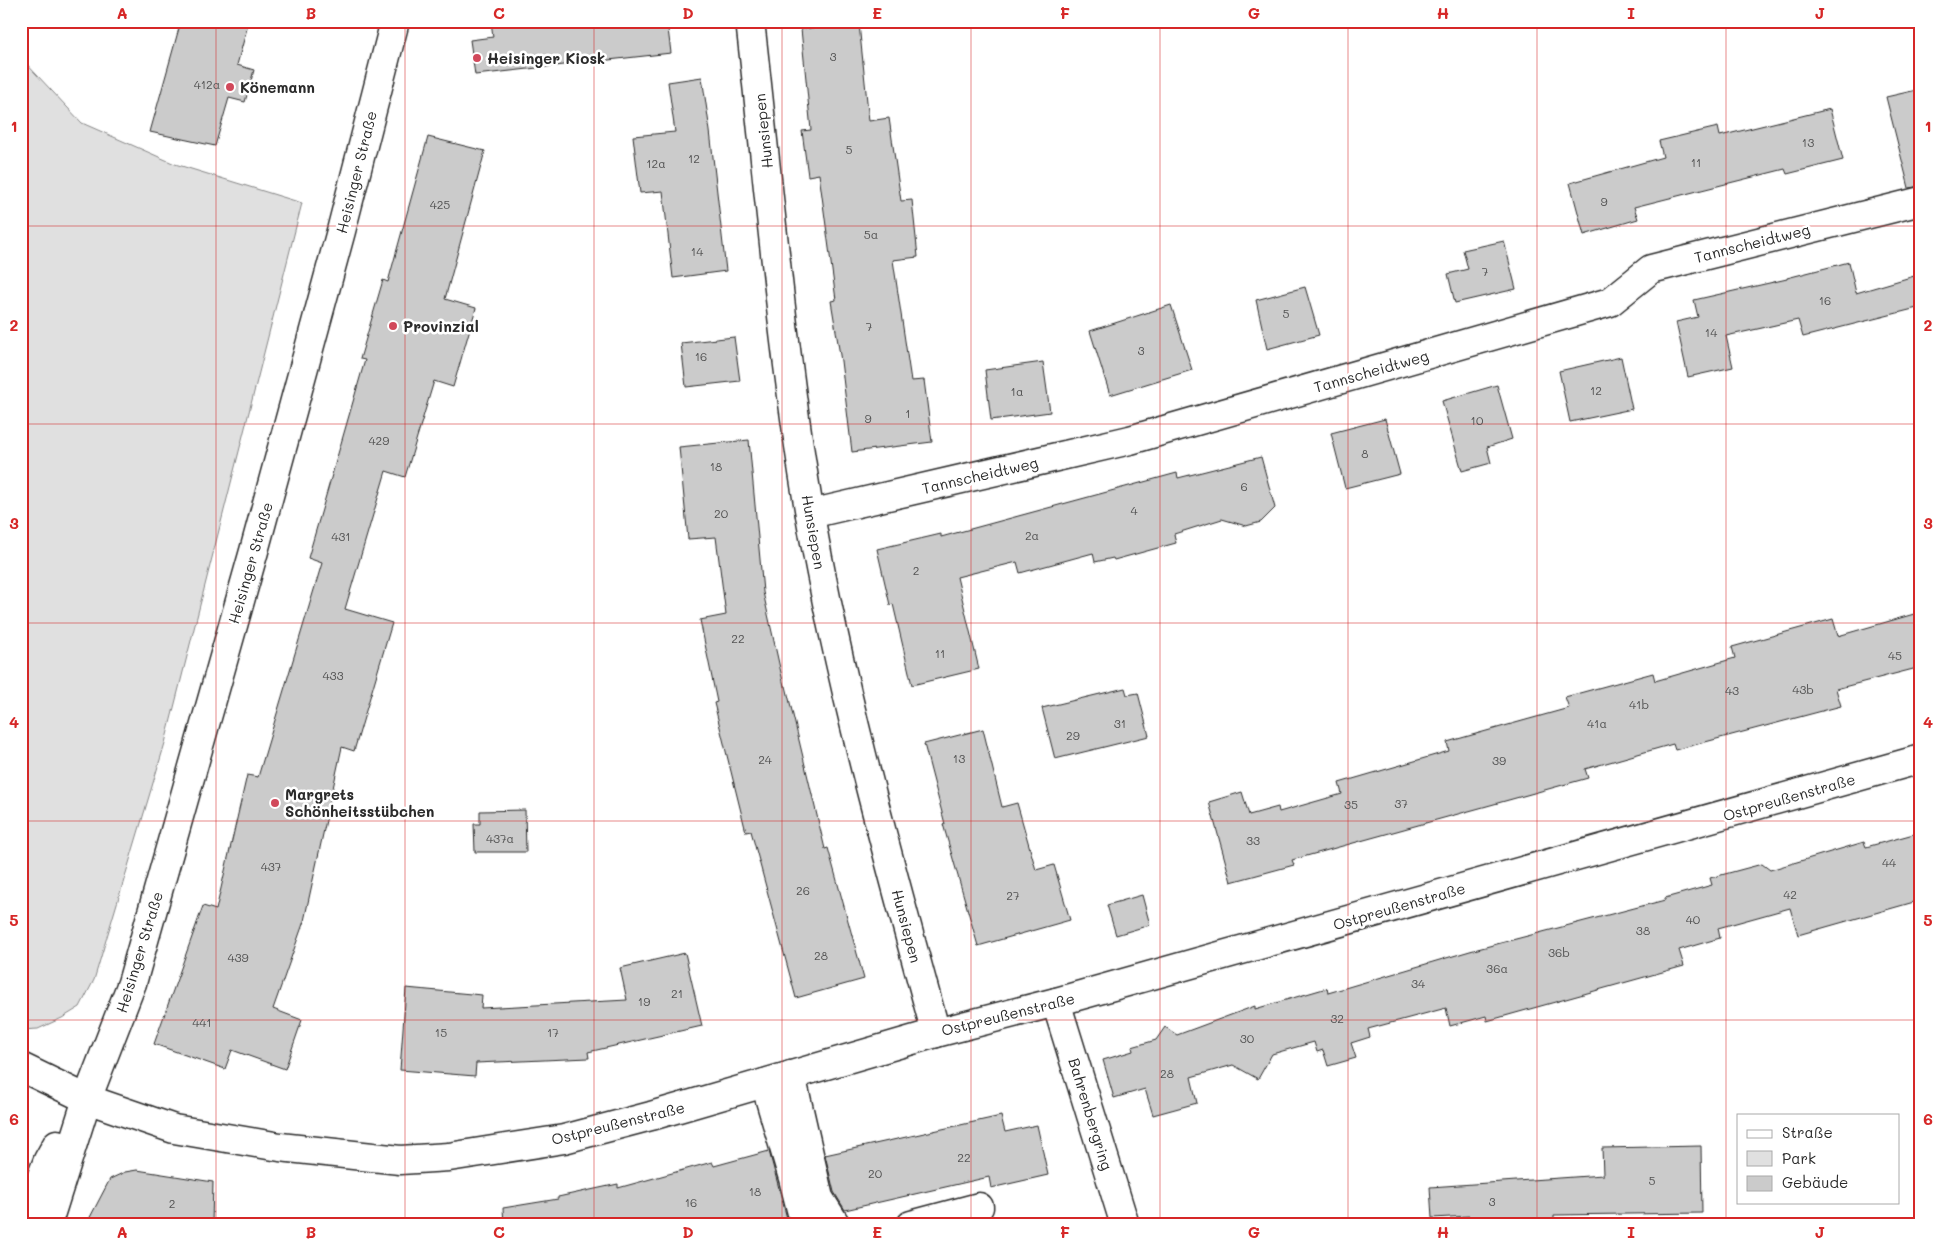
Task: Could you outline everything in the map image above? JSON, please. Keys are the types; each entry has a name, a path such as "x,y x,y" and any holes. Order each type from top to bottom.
{"street":[{"name":"Heisinger Straße","path":"47,1225 87,1099 132,983 259,532 341,231 395,21"},
{"name":"Hunsiepen","path":"750,21 791,390 810,514 832,629 862,759 936,1033"},
{"name":"Tannscheidtweg","path":"810,514 1130,440 1610,302 1651,268 1921,200"},
{"name":"Ostpreußenstraße","path":"21,1067 87,1099 174,1129 280,1147 400,1160 449,1157 564,1139 651,1116 936,1033 1056,1002 1921,760"},
{"name":"Bahrenbergring","path":"1056,1002 1125,1225"},
{"path":"778,1079 793,1178 805,1225"},
{"path":"778,1079 819,1198 836,1225"},
{"name":"Heisinger Straße","path":"23,1225 48,1160 68,1125 87,1099"},
{"path":"911,1225 979,1207"}],"green space":[{"path":"21,58 82,123 175,164 302,203 165,743 94,980 80,1007 38,1029 21,1030"}],"building":[{"path":"181,21 249,21 237,65 254,70 245,102 229,98 215,146 150,132"},
{"path":"491,21 667,21 671,53 475,75 470,40 493,37"},
{"path":"859,24 869,121 889,118 901,201 912,200 918,257 893,260 911,381 924,380 932,442 852,452 841,361 831,301 836,300 819,174 808,176 802,131 811,130 801,29"},
{"path":"702,77 726,271 673,278 663,191 640,193 633,136 675,132 668,82"},
{"path":"1921,89 1921,186 1909,188 1886,97"},
{"path":"1830,109 1843,160 1787,174 1785,169 1634,207 1638,219 1584,235 1570,183 1663,157 1659,141 1718,127 1720,136"},
{"path":"428,137 485,151 445,299 476,308 453,387 434,381 405,477 386,471 345,609 392,623 354,751 342,747 304,921 273,1009 302,1020 285,1069 232,1050 225,1069 154,1044 203,906 216,910 247,775 258,777 322,563 308,558 365,360 360,359 383,280 388,282"},
{"path":"1504,241 1516,289 1455,303 1448,274 1468,269 1463,250"},
{"path":"1849,262 1856,293 1921,274 1921,307 1803,337 1798,320 1726,336 1733,367 1688,377 1676,322 1698,317 1694,300 1787,279"},
{"path":"1305,287 1319,335 1267,349 1256,300"},
{"path":"1171,305 1192,370 1110,395 1090,331"},
{"path":"734,337 740,381 686,387 681,343"},
{"path":"1621,357 1632,409 1570,422 1559,371"},
{"path":"1043,362 1050,412 991,420 985,370"},
{"path":"1497,385 1512,439 1487,447 1491,463 1462,471 1442,401"},
{"path":"1385,419 1400,474 1345,488 1331,433"},
{"path":"749,440 763,592 784,686 786,686 825,849 828,848 864,979 796,998 751,831 746,832 714,703 717,702 700,620 726,615 716,537 688,539 679,447"},
{"path":"1261,457 1275,508 1261,522 1246,526 1222,519 1174,534 1176,543 1114,560 1113,558 1095,562 1093,553 1020,573 1017,562 957,577 979,669 912,685 893,604 890,605 877,549 941,534 941,537 1177,473 1178,478"},
{"path":"1921,612 1921,667 1836,689 1841,706 1675,750 1673,744 1585,769 1588,778 1292,860 1294,865 1231,882 1209,802 1242,792 1249,815 1278,807 1279,812 1342,794 1339,783 1449,751 1447,742 1569,708 1565,697 1653,673 1655,681 1735,658 1732,647 1833,619 1838,636"},
{"path":"1125,688 1127,695 1138,693 1149,736 1055,759 1042,708"},
{"path":"983,729 1002,807 1017,803 1036,870 1054,865 1070,920 978,946 943,824 945,824 924,744"},
{"path":"525,810 526,852 475,852 474,824 480,824 480,811"},
{"path":"1921,832 1921,900 1798,935 1790,908 1718,928 1720,938 1679,950 1684,966 1487,1021 1486,1016 1450,1026 1446,1008 1368,1029 1370,1037 1351,1043 1356,1058 1328,1066 1323,1050 1317,1052 1314,1042 1272,1054 1258,1079 1233,1065 1191,1077 1197,1103 1153,1115 1145,1089 1114,1098 1103,1060 1133,1051 1132,1047 1156,1040 1165,1027 1177,1035 1255,1006 1255,1009 1327,988 1328,993 1470,951 1665,900 1665,898 1712,885 1710,878 1762,864 1770,870 1864,842 1866,847"},
{"path":"1142,895 1150,925 1116,935 1107,905"},
{"path":"685,953 702,1026 588,1052 589,1058 476,1063 475,1076 400,1070 406,988 482,995 481,1008 627,1000 620,968"},
{"path":"1001,1116 1005,1132 1037,1125 1048,1175 991,1188 989,1177 845,1210 834,1192 825,1155"},
{"path":"1701,1146 1702,1213 1554,1215 1554,1225 1470,1225 1469,1216 1432,1218 1430,1187 1603,1175 1602,1148"},
{"path":"769,1151 788,1222 779,1225 504,1225 503,1208 558,1199 558,1197 618,1184 618,1188 712,1162 714,1166"},
{"path":"137,1170 213,1182 212,1225 86,1225 110,1179 125,1172"}],"place":[{"name":"Heisinger Kiosk","path":"477,58"},
{"name":"Könemann","path":"230,87"},
{"name":"Provinzial","path":"393,326"},
{"name":"Margrets Schönheitsstübchen","path":"275,803"}]}
